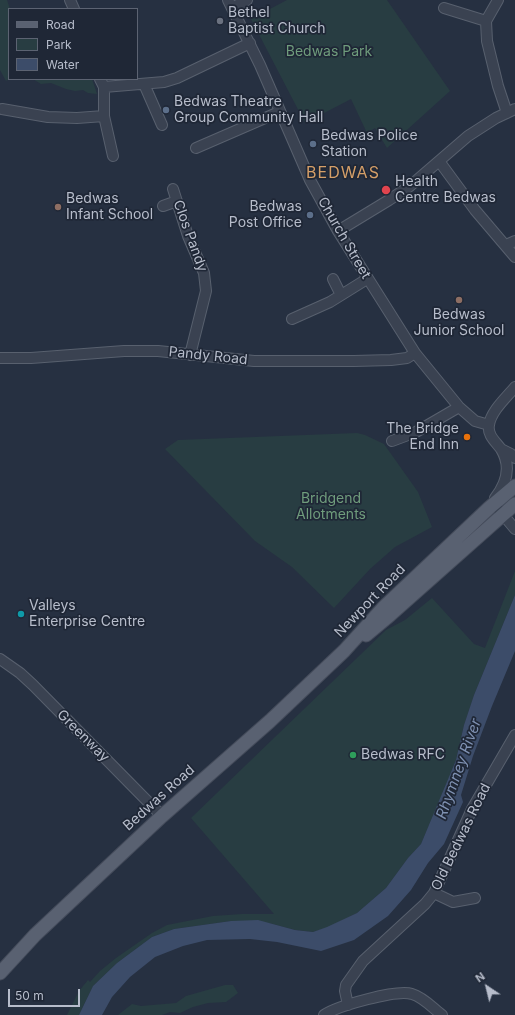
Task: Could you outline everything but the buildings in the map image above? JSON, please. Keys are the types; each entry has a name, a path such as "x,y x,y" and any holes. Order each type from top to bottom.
{"main road":[{"name":"Newport Road","path":"344,651 383,608 489,508 515,486"},
{"name":"Newport Road","path":"344,651 386,619 515,504"},
{"name":"Bedwas Road","path":"0,973 35,935 162,816 270,720 344,651"}],"street":[{"path":"230,4 247,0"},
{"path":"338,231 410,186 468,136 496,118 511,111 498,86 487,41 486,21 498,0"},
{"name":"Church Street","path":"230,4 250,43 310,180 367,279 414,353 459,408 475,422 489,425"},
{"path":"444,8 486,21"},
{"path":"113,156 104,116 102,83 144,84 164,82 177,78 250,43"},
{"path":"144,84 162,125"},
{"path":"2,109 48,117 77,118 104,116"},
{"path":"196,148 279,112"},
{"path":"439,161 475,210 510,243 515,257"},
{"name":"Clos Pandy","path":"173,188 188,236 204,273 206,291 190,355"},
{"path":"163,206 177,201"},
{"path":"333,279 341,295"},
{"path":"292,319 315,309 367,279"},
{"name":"Pandy Road","path":"0,358 31,358 124,351 158,351 254,361 354,361 407,358 414,353"},
{"path":"515,387 495,412 489,425 489,432 491,436 501,449 512,457 515,471"},
{"path":"392,441 416,432 459,408"},
{"path":"512,457 505,482 489,508 499,510 515,529"},
{"name":"Greenway","path":"0,660 20,673 34,685 162,816"},
{"name":"Old Bedwas Road","path":"348,1005 345,991 346,985 363,961 425,904 434,893 472,809 515,735"},
{"path":"434,893 453,902 475,898"},
{"path":"324,1015 335,1009 348,1005 406,992 417,996 442,1015"}],"green space":[{"path":"0,0 7,0 10,8 8,8 8,80 6,81 0,70"},
{"name":"Bedwas Park","path":"287,0 387,0 450,91 387,148 375,128 367,133 351,99 305,123 251,19"},
{"path":"35,80 92,80 97,94 88,93 83,90 75,91 66,89 51,83 41,84"},
{"name":"Bridgend Allotments","path":"357,433 384,444 418,492 432,527 395,547 370,569 334,608 292,567 255,541 165,449 178,440"},
{"name":"Bedwas RFC","path":"515,571 515,595 474,695 464,725 456,760 421,844 408,858 386,888 357,913 327,928 313,932 295,930 269,923 231,921 174,929 152,937 117,963 93,986 79,1015 67,1015 79,991 88,980 90,982 100,971 116,958 152,933 167,925 213,916 274,914 191,818 386,630 405,620 432,598 474,644 485,648"},
{"path":"225,985 233,985 238,993 226,1002 208,1003 193,1007 180,1013 170,1012 162,1015 118,1015 132,1004 141,1006 176,1003 186,996"}],"water":[{"name":"Rhymney River","path":"515,595 515,651 473,756 461,795 463,802 444,844 428,863 411,890 388,916 354,940 321,951 277,942 250,939 207,940 183,946 155,957 130,977 112,997 102,1015 79,1015 93,986 117,963 152,937 174,929 231,921 258,920 295,930 313,932 357,913 386,888 408,858 421,844 456,760 464,725 474,695"}],"place":[{"name":"Bethel Baptist Church","path":"220,21"},
{"name":"Bedwas Theatre Group Community Hall","path":"166,110"},
{"name":"Bedwas Police Station","path":"313,144"},
{"name":"Health Centre Bedwas","path":"386,190"},
{"name":"Bedwas Infant School","path":"58,207"},
{"name":"Bedwas Post Office","path":"310,215"},
{"name":"Bedwas Junior School","path":"459,300"},
{"name":"The Bridge End Inn","path":"467,437"},
{"name":"Valleys Enterprise Centre","path":"21,614"},
{"name":"Bedwas RFC","path":"353,755"}],"district":[{"name":"BEDWAS","path":"343,173"}]}
